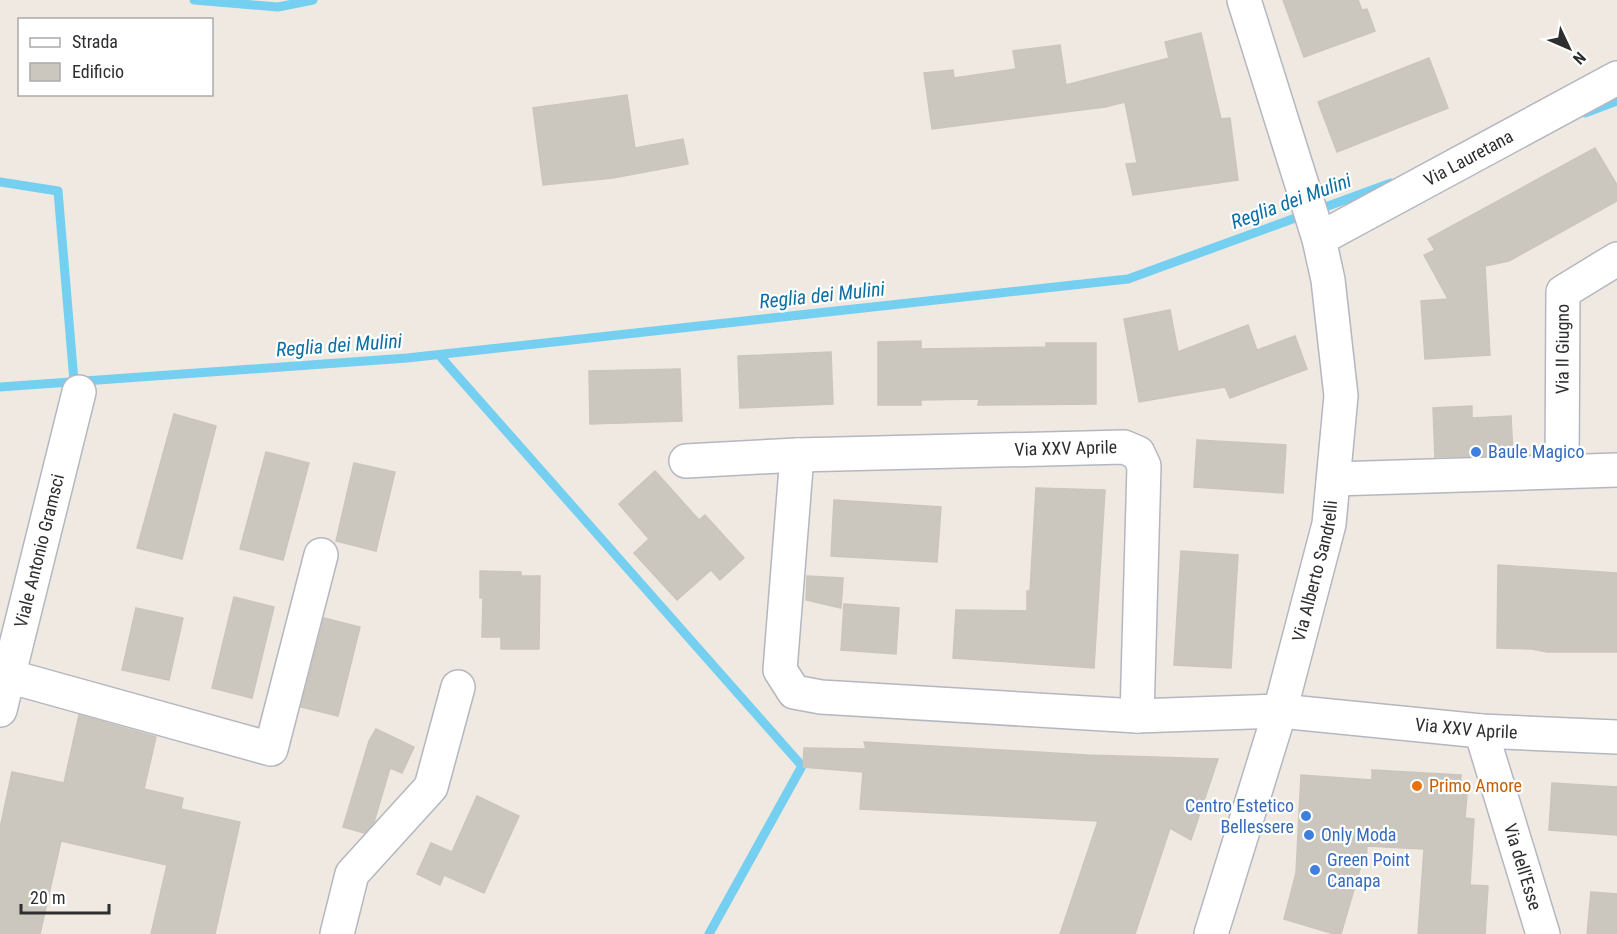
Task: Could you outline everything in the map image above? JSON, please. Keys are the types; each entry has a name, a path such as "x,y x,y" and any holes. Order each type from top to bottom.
{"street":[{"path":"1244,0 1319,239 1328,279 1341,396 1334,479"},
{"name":"Via Lauretana","path":"1319,239 1617,78"},
{"name":"Via II Giugno","path":"1562,471 1563,292 1617,259"},
{"name":"Viale Antonio Gramsci","path":"0,710 79,392"},
{"name":"Via XXV Aprile","path":"686,461 797,455 1124,447 1138,453 1144,465 1137,716"},
{"name":"Via XXV Aprile","path":"797,455 780,670 794,692 821,697 1137,716 1280,711 1481,731 1617,737"},
{"name":"Via Alberto Sandrelli","path":"1210,934 1280,711 1329,525 1334,479 1617,470"},
{"path":"8,676 271,749 321,555"},
{"path":"337,934 352,874 431,787 458,687"},
{"name":"Via dell'Esse","path":"1481,731 1543,934"}],"building":[{"path":"1283,0 1358,0 1362,10 1367,9 1375,31 1304,57"},
{"path":"1201,33 1221,119 1230,118 1238,180 1133,195 1126,164 1137,163 1125,102 1105,107 932,129 924,73 953,70 954,78 1016,69 1013,51 1060,45 1066,85 1169,58 1165,42"},
{"path":"1429,58 1448,108 1337,152 1318,102"},
{"path":"627,95 635,148 683,139 688,164 613,178 543,185 533,108"},
{"path":"1595,148 1617,185 1617,201 1509,261 1485,266 1490,355 1425,359 1421,301 1448,299 1424,255 1435,250 1428,239"},
{"path":"1170,310 1178,352 1248,325 1257,350 1295,336 1307,369 1230,398 1225,387 1139,402 1124,319"},
{"path":"921,341 921,349 1046,347 1046,343 1096,343 1096,404 978,405 979,399 921,400 921,405 878,405 878,342"},
{"path":"831,352 833,404 740,408 738,356"},
{"path":"680,369 682,421 590,424 589,371"},
{"path":"1472,406 1472,418 1511,416 1513,455 1435,457 1433,408"},
{"path":"174,414 216,426 182,559 137,548"},
{"path":"1197,440 1286,445 1283,493 1194,487"},
{"path":"266,452 309,463 283,560 240,549"},
{"path":"354,463 395,472 376,551 336,541"},
{"path":"655,471 699,520 705,515 744,558 720,580 711,570 677,600 634,553 649,539 619,504"},
{"path":"1036,488 1105,490 1094,668 953,658 956,610 1027,611"},
{"path":"834,500 941,507 937,562 831,556"},
{"path":"1181,551 1238,555 1231,668 1174,665"},
{"path":"1498,565 1617,573 1617,652 1547,652 1497,648"},
{"path":"480,571 521,572 521,576 540,576 539,649 501,649 501,637 482,637 483,598 480,598"},
{"path":"807,576 843,578 841,608 806,600"},
{"path":"234,597 274,607 252,698 212,688"},
{"path":"844,604 899,608 896,654 841,650"},
{"path":"136,608 183,618 169,680 122,670"},
{"path":"324,618 360,627 338,716 301,707"},
{"path":"79,715 156,737 144,789 183,798 181,809 240,822 215,934 151,934 167,865 61,841 40,934 0,934 0,828 12,772 64,783"},
{"path":"376,729 414,747 402,773 390,768 374,822 364,833 343,827 369,741"},
{"path":"864,742 1087,755 1218,759 1191,840 1170,828 1135,934 1060,934 1098,821 860,809 863,772 803,767 804,748 866,749"},
{"path":"1372,770 1461,775 1460,794 1467,795 1465,818 1474,819 1470,885 1488,886 1485,934 1418,934 1424,849 1367,846 1366,862 1362,862 1341,934 1284,919 1296,873 1301,775 1372,780"},
{"path":"1552,783 1617,787 1617,835 1549,830"},
{"path":"477,796 519,816 484,893 444,875 440,885 417,874 431,843 452,852"},
{"path":"1591,892 1617,894 1617,934 1587,934"}],"waterway":[{"path":"194,0 278,7 313,0"},
{"name":"Reglia dei Mulini","path":"1585,113 1617,101"},
{"path":"0,182 58,191 74,381"},
{"name":"Reglia dei Mulini","path":"0,387 407,358 1128,279 1391,183"},
{"path":"439,355 802,766 709,934"}],"place":[{"name":"Baule Magico","path":"1476,452"},
{"name":"Primo Amore","path":"1417,786"},
{"name":"Centro Estetico Bellessere","path":"1306,816"},
{"name":"Only Moda","path":"1309,835"},
{"name":"Green Point Canapa","path":"1315,870"}]}
